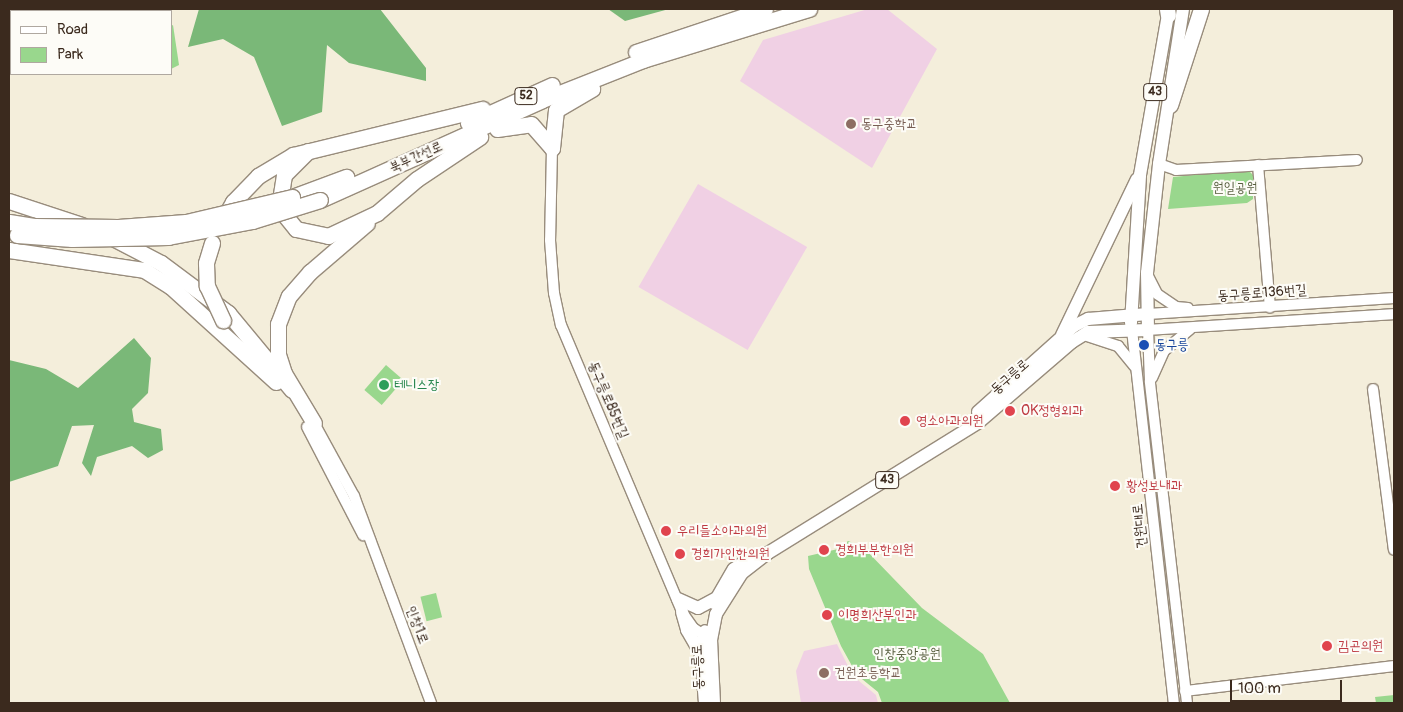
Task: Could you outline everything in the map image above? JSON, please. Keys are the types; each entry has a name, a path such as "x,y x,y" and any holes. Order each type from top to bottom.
{"highway":[{"name":"북부간선로","path":"9,222 34,226 118,227 176,223 292,197 331,183 522,97 668,40 765,9"},
{"name":"북부간선로","path":"13,234 72,239 168,237 252,221 320,200 542,100 654,56 809,9"},
{"path":"1170,105 1201,9"},
{"path":"552,148 556,110 654,56"},
{"path":"285,387 284,373 277,344 278,324 289,296 310,272 356,235 377,213 417,179 493,130 602,83"},
{"path":"285,387 223,321 207,286 206,263 212,243 233,202 272,165 308,151 427,125 522,97"},
{"path":"493,130 531,124 552,148"},
{"path":"308,151 288,169 280,187 279,208 290,224 304,233 328,236 377,213"},
{"path":"9,200 95,230 143,252 190,282 228,313 285,387 310,425"},
{"path":"9,250 144,270 170,286 285,387"}],"main road":[{"name":"43","path":"1148,330 1147,273 1159,164 1170,105 1183,9"},
{"name":"동구릉로","path":"714,703 707,639 715,599 734,569 837,502 953,433 1062,336 1088,319 1131,315 1140,175 1168,11"},
{"name":"동구릉로","path":"1062,336 1140,175"},
{"name":"동구릉로136번길","path":"1131,315 1148,314"},
{"name":"건원대로","path":"1131,315 1132,330"},
{"path":"1084,334 1148,330"},
{"name":"동구릉로","path":"705,703 701,654 716,614 742,573 768,553 979,422 1084,334"},
{"path":"678,599 698,608 715,599"},
{"path":"682,612 687,630 701,654"}],"street":[{"name":"동구릉로85번길","path":"552,148 550,240 554,293 561,325 682,612 707,639"},
{"path":"1159,164 1176,170 1357,160"},
{"path":"1258,165 1270,307"},
{"path":"1147,273 1157,294 1176,307 1214,312"},
{"name":"동구릉로136번길","path":"1148,314 1214,312 1394,298"},
{"path":"1148,330 1190,329 1394,314"},
{"path":"1150,381 1164,351 1190,329"},
{"name":"건원대로","path":"1132,330 1174,703"},
{"name":"건원대로","path":"1148,330 1150,381 1186,703"},
{"path":"1084,334 1118,346 1131,360 1137,372"},
{"path":"1373,389 1394,550"},
{"name":"인창1로","path":"310,425 354,496 431,703"},
{"path":"1184,691 1394,666"}],"shaded area":[{"name":"동구중학교","path":"868,9 887,9 937,49 872,168 740,81 763,40"},
{"path":"698,184 807,247 748,350 638,287"},
{"name":"건원초등학교","path":"837,644 853,676 876,695 878,703 801,703 796,671 804,651"}],"green space":[{"path":"199,9 380,9 426,68 426,81 349,63 327,45 322,112 282,126 254,57 223,39 188,47"},
{"path":"608,9 669,9 625,21"},
{"path":"172,26 179,65 172,68"},
{"name":"원일공원","path":"1248,170 1253,175 1253,199 1247,203 1168,209 1173,177"},
{"path":"134,338 151,358 148,393 132,409 134,422 161,429 163,450 148,458 132,446 97,457 91,476 82,463 94,425 72,426 58,466 9,482 9,360 46,369 78,388"},
{"name":"테니스장","path":"386,365 403,380 382,405 364,390"},
{"name":"인창중앙공원","path":"848,541 862,546 922,608 983,654 1010,703 882,703 878,692 857,675 841,646 809,569 808,556 838,549"},
{"path":"436,593 442,617 427,621 420,597"},
{"path":"1394,695 1394,703 1376,703 1375,697"}],"place":[{"name":"동구중학교","path":"851,124"},
{"name":"동구릉","path":"1144,345"},
{"name":"테니스장","path":"384,385"},
{"name":"OK정형외과","path":"1010,411"},
{"name":"영소아과의원","path":"905,421"},
{"name":"황성보내과","path":"1115,486"},
{"name":"우리들소아과의원","path":"666,531"},
{"name":"경희부부한의원","path":"824,550"},
{"name":"경희가인한의원","path":"680,554"},
{"name":"이명희산부인과","path":"827,615"},
{"name":"김곤의원","path":"1327,646"},
{"name":"건원초등학교","path":"824,673"}]}
